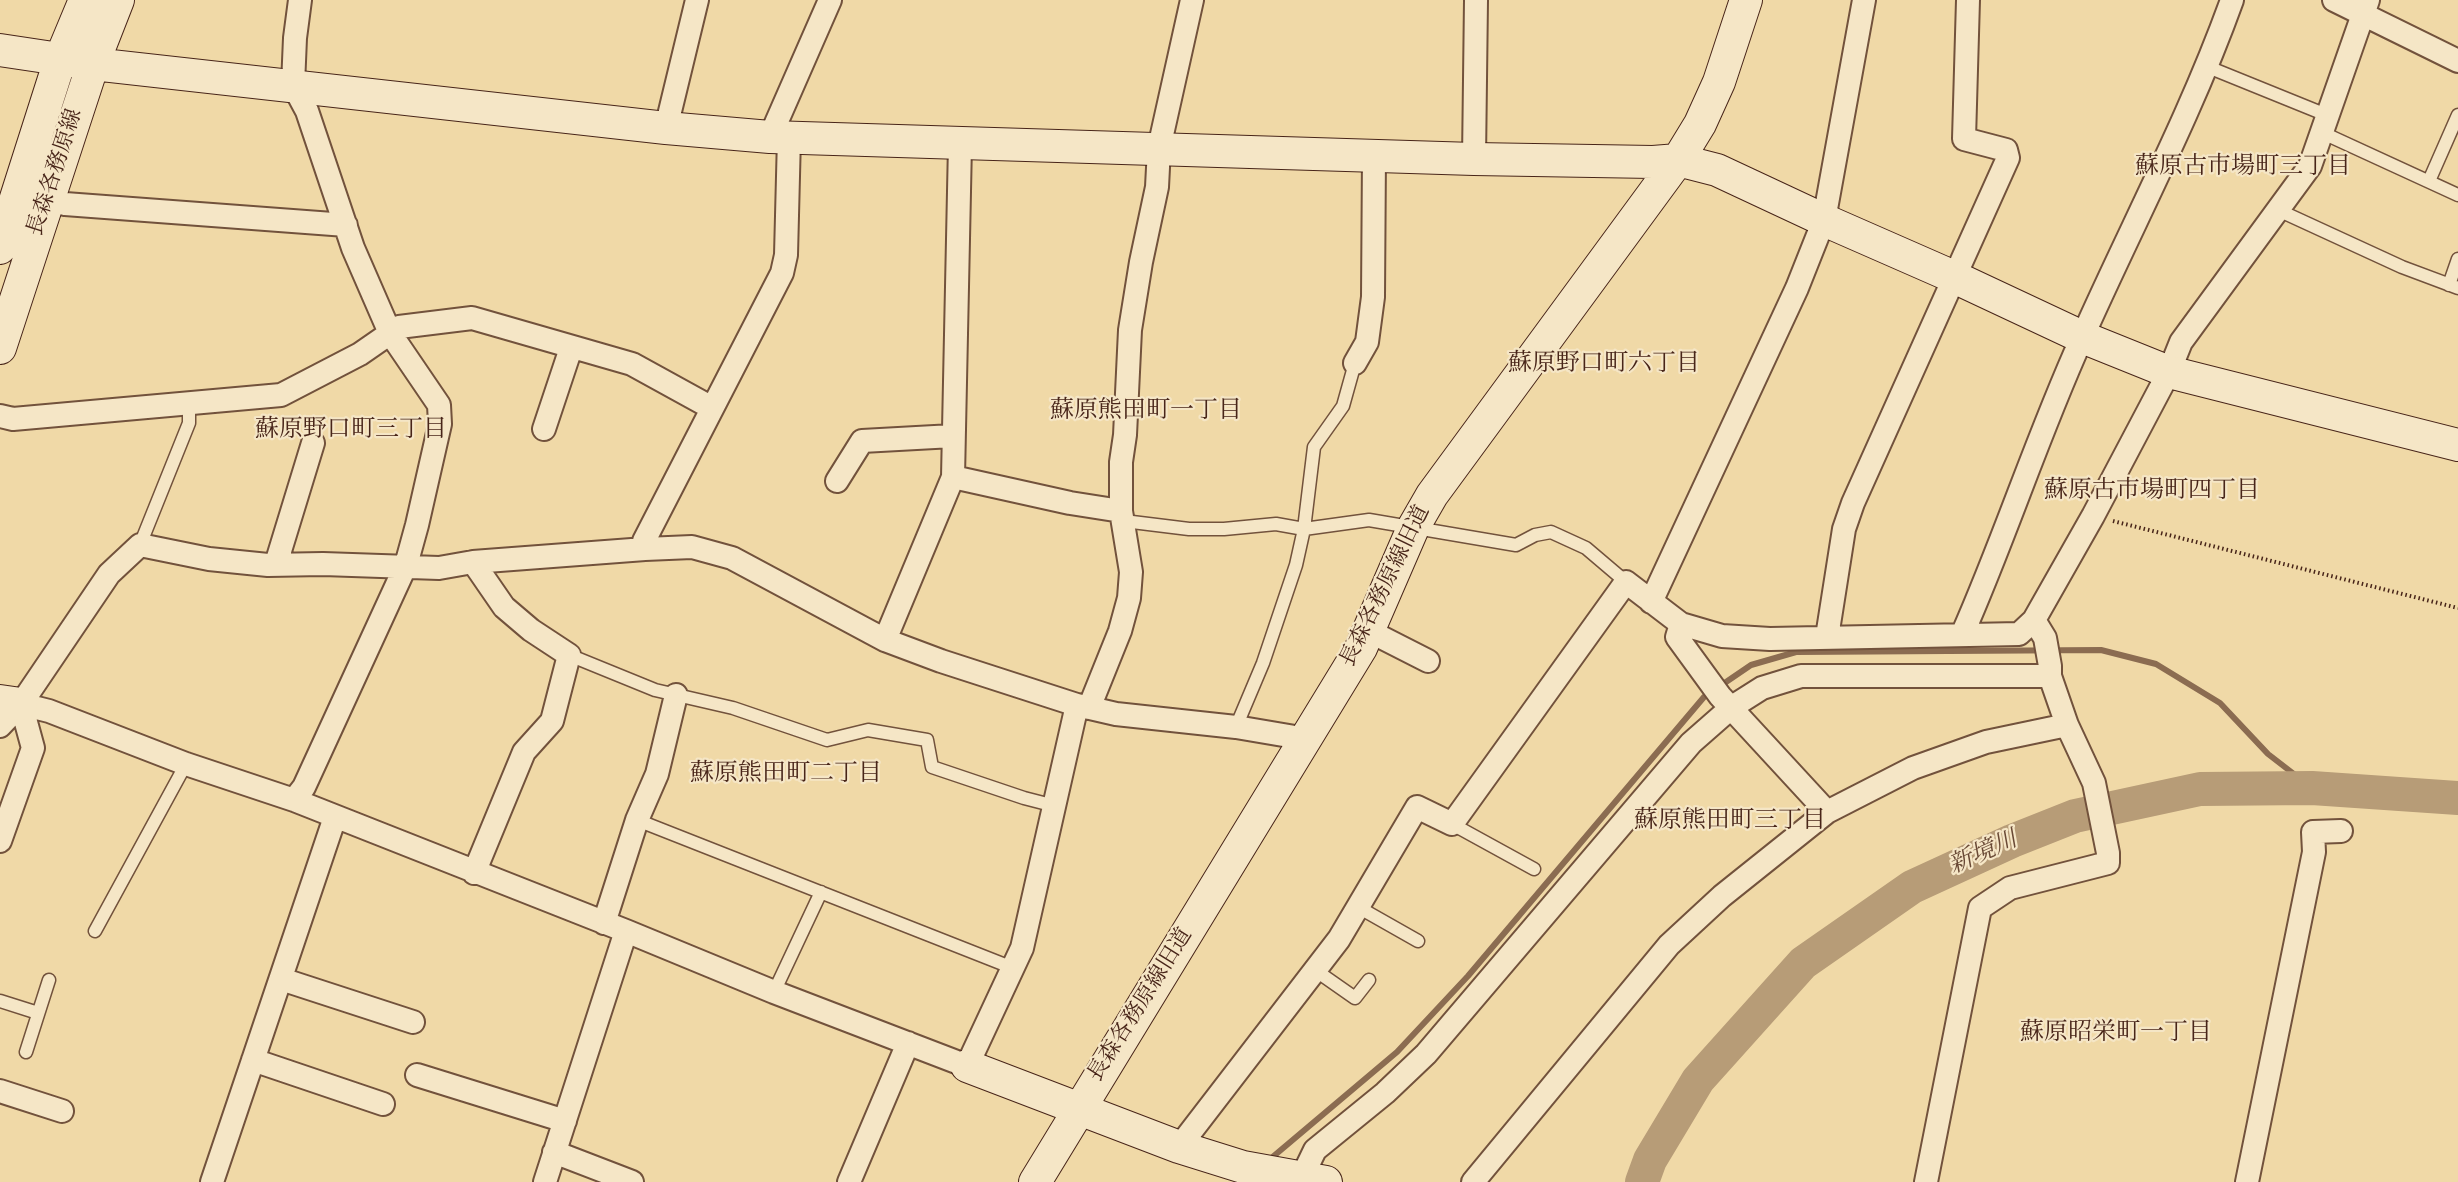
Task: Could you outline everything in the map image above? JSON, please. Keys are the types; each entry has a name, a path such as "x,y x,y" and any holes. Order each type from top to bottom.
{"street":[{"name":"長森各務原線","path":"0,248 60,60 85,0"},
{"name":"長森各務原線","path":"0,348 93,64 118,0"},
{"path":"294,800 304,787 406,565 440,424 439,405 390,333 346,225 307,111 293,85 295,38 300,0"},
{"path":"666,128 697,0"},
{"path":"645,549 644,541 782,273 786,255 779,137 830,0"},
{"path":"967,1066 1022,948 1055,806 1083,706 1120,631 1129,598 1131,572 1123,516 1121,462 1125,435 1130,330 1141,262 1157,187 1159,148 1192,0"},
{"path":"1474,159 1476,0"},
{"name":"長森各務原線旧道","path":"1035,1182 1361,648 1413,528 1432,495 1678,160 1700,124 1719,82 1746,0"},
{"path":"1651,602 1797,288 1824,220 1864,0"},
{"path":"1827,637 1844,529 1853,503 2008,158 2006,150 1964,139 1968,0"},
{"path":"1962,635 1992,568 2082,337 2208,67 2232,0"},
{"path":"2334,0 2366,7 2458,61"},
{"path":"1926,1182 1980,908 2010,888 2108,863 2094,783 2067,725 2039,629 2093,516 2169,372 2181,342 2310,166 2366,7"},
{"path":"0,50 93,64 666,128 779,137 1474,159 1653,162 1678,160 1716,170 2082,337 2169,372 2458,445"},
{"path":"885,639 953,477 960,144"},
{"path":"1355,363 1367,342 1373,297 1374,155"},
{"path":"47,200 65,204 346,225"},
{"path":"0,416 13,419 281,395 360,354 399,327 472,318 632,364 712,408"},
{"path":"544,429 571,348"},
{"path":"837,481 862,441 953,436"},
{"path":"276,564 313,443"},
{"path":"953,477 1123,516"},
{"path":"7,710 109,574 140,545 209,559 276,564 439,567 473,562 692,547 732,558 885,639 941,661 1083,706 1116,714 1236,727 1295,737 1304,744"},
{"path":"473,562 504,607 531,630 569,655 552,721 524,752 474,873"},
{"path":"1179,1147 1339,939 1417,807 1452,824 1626,582 1681,624 1722,636 1770,639 2019,634 2039,629"},
{"path":"1681,624 1677,637 1706,678 1827,812"},
{"path":"1369,631 1428,661"},
{"path":"7,710 49,711 186,764 294,800 474,873 626,931 774,993 1078,1110 1179,1147 1243,1167 1290,1177 1315,1150 1385,1093 1426,1054 1726,701 1802,676 2050,671"},
{"path":"604,923 637,820 657,774 676,695"},
{"path":"0,841 33,748 7,710"},
{"path":"1473,1182 1669,945 1722,896 1827,812 1913,768 1986,742 2067,725"},
{"path":"212,1182 335,818"},
{"path":"2247,1182 2314,852 2313,832 2341,831"},
{"path":"545,1182 626,931"},
{"path":"281,979 413,1022"},
{"path":"849,1182 908,1043"},
{"path":"253,1060 383,1104"},
{"path":"417,1075 565,1121"},
{"path":"0,1091 62,1111"},
{"path":"554,1152 632,1182"}],"lane":[{"path":"2208,67 2326,124 2428,181 2458,195"},
{"path":"2428,181 2458,115"},
{"path":"2278,210 2402,267 2453,286 2458,259"},
{"path":"1236,727 1263,663 1296,565 1304,529 1314,447 1343,406 1355,363"},
{"path":"140,545 189,423 189,402"},
{"path":"1123,516 1190,529 1276,524 1304,529 1369,519 1516,544 1535,535 1551,532 1586,548 1626,582"},
{"path":"569,655 655,690 733,708 826,740 868,730 927,740 932,767 1055,806"},
{"path":"95,931 186,764"},
{"path":"637,820 1013,968"},
{"path":"1452,824 1533,869"},
{"path":"774,993 821,892"},
{"path":"1358,908 1418,941"},
{"path":"1315,970 1355,998 1369,980"},
{"path":"26,1052 49,980"},
{"path":"0,1001 38,1013"}],"path":[{"path":"2093,516 2458,608"}],"waterway":[{"path":"1269,1160 1397,1052 1468,976 1704,697 1751,665 1796,652 2101,650 2156,664 2220,703 2268,754 2312,788"},
{"name":"新境川","path":"1642,1182 1650,1160 1698,1080 1803,963 1912,887 2012,841 2075,816 2200,789 2312,788 2458,798"}],"district":[{"name":"蘇原古市場町三丁目","path":"2243,169"},
{"name":"蘇原野口町六丁目","path":"1604,366"},
{"name":"蘇原熊田町一丁目","path":"1146,413"},
{"name":"蘇原野口町三丁目","path":"351,432"},
{"name":"蘇原古市場町四丁目","path":"2152,493"},
{"name":"蘇原熊田町二丁目","path":"786,776"},
{"name":"蘇原熊田町三丁目","path":"1730,823"},
{"name":"蘇原昭栄町一丁目","path":"2116,1035"}]}
